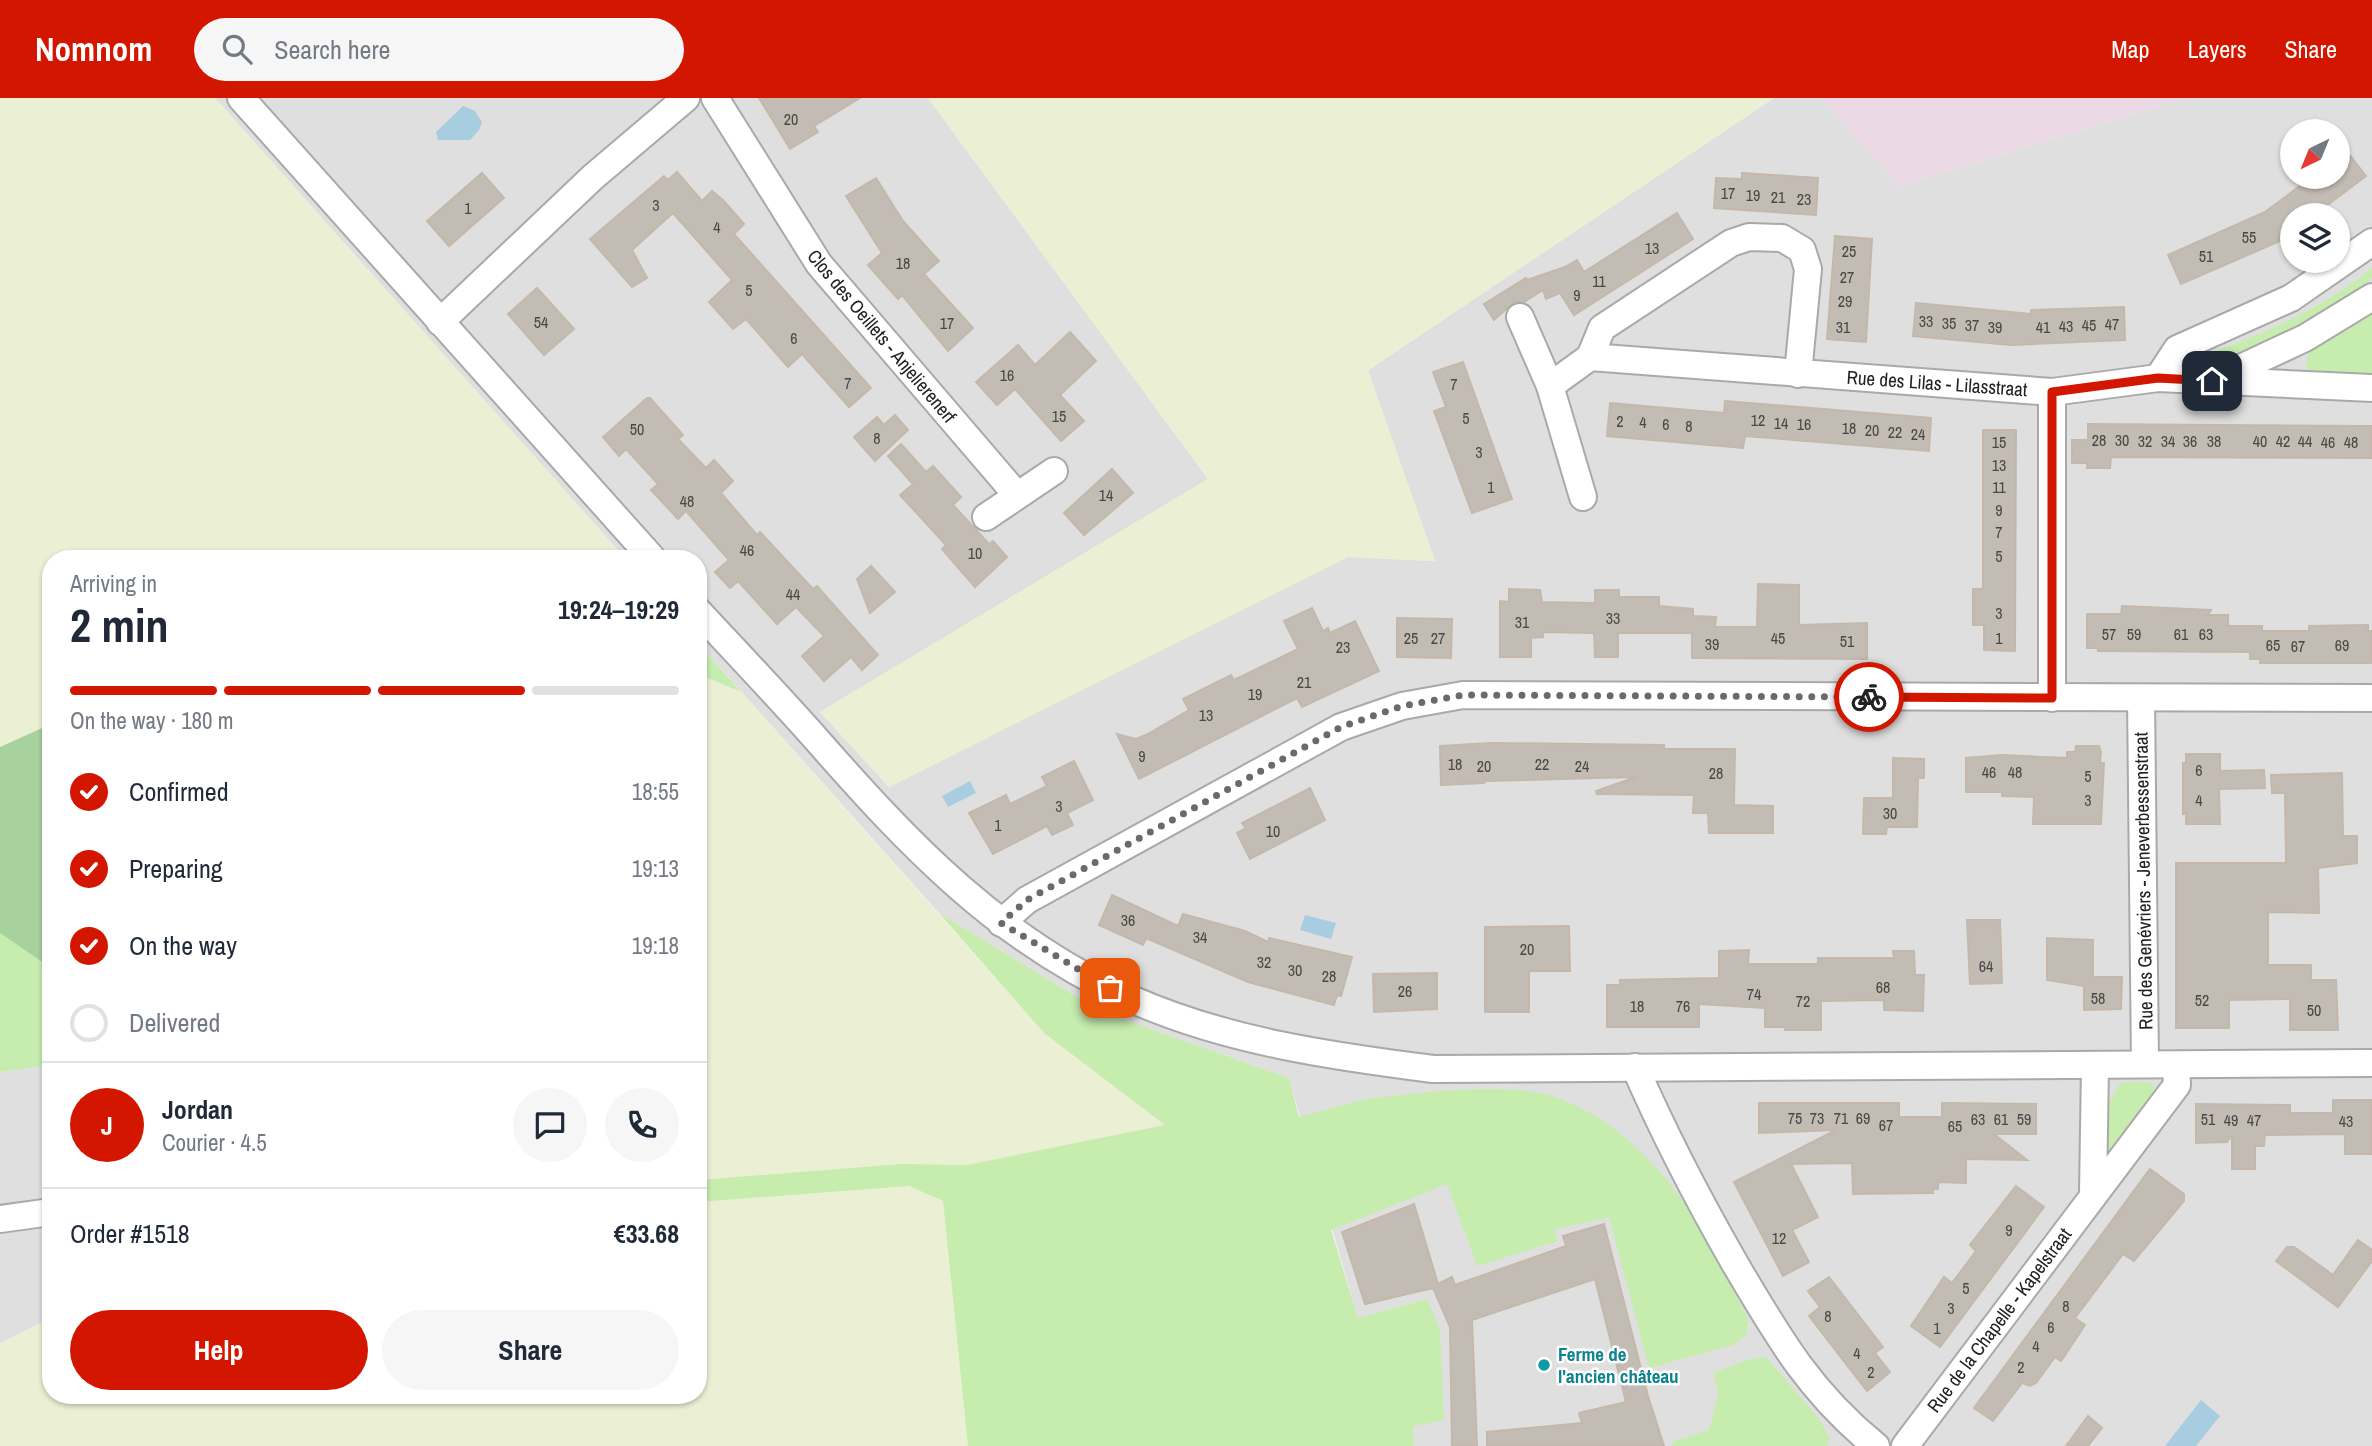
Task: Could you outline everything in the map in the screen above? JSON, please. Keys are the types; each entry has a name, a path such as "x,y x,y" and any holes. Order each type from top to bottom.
{"street":[{"path":"241,98 645,550"},
{"path":"440,322 593,177 687,98"},
{"name":"Clos des Oeillets - Anjelierenerf","path":"715,98 819,264 1016,494"},
{"path":"1550,386 1590,357 1602,328 1731,243 1749,237 1782,237 1802,250 1808,269 1798,373"},
{"path":"2158,378 2177,349 2291,298 2370,243"},
{"name":"Rue des Lilas - Lilasstraat","path":"2212,381 2305,338 2372,297"},
{"path":"1520,317 1550,386 1583,497"},
{"name":"Rue des Lilas - Lilasstraat","path":"1590,357 2052,392 2158,378 2372,388"},
{"path":"2052,392 2052,698"},
{"path":"985,517 1054,471"},
{"path":"707,621 856,785 940,872 1001,923 1090,978 1130,999 1284,1048 1433,1069 2372,1063"},
{"path":"1001,923 1027,900 1341,727 1402,706 1463,695 2372,698"},
{"name":"Rue des Genévriers - Jeneverbessenstraat","path":"2141,698 2145,1064"},
{"name":"Rue de la Chapelle - Kapelstraat","path":"1905,1446 2177,1085 2176,1065"},
{"path":"2093,1193 2095,1066"},
{"path":"1635,1067 1705,1211 1780,1340 1802,1374 1843,1419 1875,1446"},
{"path":"0,1219 42,1213"}],"shaded area":[{"path":"215,98 928,98 1208,479 820,712 889,787 1348,557 1435,561 1367,371 1774,98 1821,98 1900,186 2185,98 2372,98 2372,1446 1414,1446 1413,1426 1427,1299 1358,1318 1289,1078 1100,1011 939,913 707,653 707,550 618,550"},
{"path":"1821,98 2185,98 1900,186"},
{"path":"42,1066 42,1322 0,1343 0,1072"}],"green space":[{"path":"0,98 215,98 618,550 42,550 42,728 0,747"},
{"path":"928,98 1774,98 1368,370 1435,561 1348,557 889,787 820,712 1208,479"},
{"path":"2372,268 2372,278 2329,309 2305,322 2256,345 2180,372 2181,363 2281,324 2328,299"},
{"path":"2372,314 2372,378 2311,374 2306,362 2311,349"},
{"path":"707,653 741,692 707,678"},
{"path":"707,678 741,692 1044,1033 1166,1125 967,1165 901,1164 707,1179"},
{"path":"42,728 42,962 0,933 0,747"},
{"path":"939,913 1100,1011 1289,1078 1299,1117 1366,1099 1441,1091 1489,1089 1534,1092 1572,1104 1626,1138 1642,1152 1683,1201 1748,1318 1747,1334 1733,1345 1649,1368 1609,1217 1554,1230 1558,1241 1477,1266 1447,1184 1331,1230 1358,1318 1427,1299 1440,1330 1444,1420 1413,1426 1414,1446 968,1446 943,1201 909,1186 707,1201 707,1179 901,1164 967,1165 1165,1125 1044,1033"},
{"path":"0,933 42,962 42,1066 0,1072"},
{"path":"2122,1082 2150,1082 2156,1092 2109,1158 2103,1152 2106,1115"},
{"path":"909,1186 943,1201 968,1446 0,1446 0,1343 42,1322 42,1404 707,1404 707,1201"},
{"path":"1766,1357 1819,1419 1830,1439 1827,1446 1672,1446 1673,1442 1709,1430 1718,1395 1714,1373 1749,1359"}],"water":[{"path":"463,106 475,111 482,122 479,130 470,140 438,140 436,132"},
{"path":"970,781 976,793 948,807 942,796"},
{"path":"1305,915 1336,923 1331,939 1300,930"},
{"path":"2201,1400 2220,1416 2196,1446 2165,1446"}],"building":[{"path":"759,98 860,98 814,126 818,132 790,149"},
{"path":"2350,155 2366,176 2350,188"},
{"path":"677,172 702,201 712,191 723,200 744,224 734,234 871,388 849,407 802,354 788,367 746,319 733,329 709,302 732,280 673,213 632,250 647,278 632,287 590,239 664,176 668,180"},
{"path":"482,173 504,198 449,246 427,221"},
{"path":"1742,173 1818,178 1816,215 1714,208 1716,178 1742,179"},
{"path":"876,178 903,221 939,261 924,274 973,328 948,351 902,295 898,299 868,265 882,253 846,196"},
{"path":"2296,189 2349,189 2330,203 2280,203 2280,241 2181,284 2168,255 2265,212"},
{"path":"1677,213 1693,239 1574,315 1560,293 1546,299 1543,290 1524,302 1513,303 1494,320 1484,304 1526,278 1527,280 1565,267 1577,260 1584,272"},
{"path":"1835,236 1872,239 1866,342 1827,339"},
{"path":"537,288 574,329 544,355 508,314"},
{"path":"1916,303 2031,314 2031,310 2124,307 2125,340 2011,345 1913,336"},
{"path":"1070,332 1096,361 1060,395 1084,421 1061,441 1015,389 997,405 976,382 1018,345 1035,365"},
{"path":"1463,362 1512,499 1472,513 1434,411 1446,407 1433,372"},
{"path":"650,398 683,435 678,439 706,468 714,460 733,481 721,493 757,535 760,532 813,589 817,586 878,655 862,670 851,657 824,681 802,656 824,636 796,607 777,624 738,581 730,588 715,572 729,560 686,511 678,519 651,490 658,484 626,449 619,456 603,437"},
{"path":"1725,401 1931,418 1929,451 1745,436 1743,448 1607,436 1610,403 1724,413"},
{"path":"895,415 908,430 875,461 854,437 877,417 884,425"},
{"path":"2088,424 2372,426 2372,458 2111,457 2110,468 2087,468 2087,463 2072,463 2072,440 2088,440"},
{"path":"1983,430 2016,430 2015,651 1984,650 1984,625 1973,625 1973,589 1983,589"},
{"path":"901,444 926,472 933,466 961,497 953,505 989,544 993,541 1007,557 975,587 942,549 946,545 900,495 913,484 888,456"},
{"path":"1112,469 1133,493 1084,535 1064,513"},
{"path":"871,566 895,592 870,613 857,579"},
{"path":"1758,584 1799,585 1799,625 1867,623 1867,659 1692,658 1692,633 1618,633 1618,657 1595,657 1594,633 1543,632 1543,637 1531,638 1531,657 1500,657 1500,601 1509,602 1509,589 1540,590 1542,602 1595,603 1595,590 1619,590 1619,597 1659,597 1659,606 1693,609 1693,616 1716,617 1715,627 1757,627"},
{"path":"2122,606 2211,610 2208,615 2228,615 2228,626 2262,626 2262,631 2309,631 2309,626 2368,625 2368,631 2372,631 2372,663 2260,663 2260,659 2250,659 2250,652 2098,651 2097,648 2087,648 2087,614 2121,614"},
{"path":"1312,608 1323,631 1328,628 1330,633 1355,621 1379,671 1302,707 1297,698 1139,779 1117,734 1136,739 1146,735 1189,710 1183,699 1231,675 1234,680 1298,649 1284,621"},
{"path":"1397,618 1452,619 1451,658 1397,657"},
{"path":"1492,743 1664,745 1664,749 1735,749 1734,805 1773,806 1773,833 1709,833 1708,813 1693,813 1694,795 1597,794 1596,791 1636,777 1485,781 1441,785 1440,746"},
{"path":"2076,746 2099,746 2101,752 2100,763 2104,763 2101,824 2033,824 2034,797 2002,796 2002,792 1966,792 1966,758 2002,755 2067,758 2067,752 2075,752"},
{"path":"2186,754 2220,754 2220,771 2264,770 2265,788 2219,789 2220,824 2186,824 2186,813 2183,814 2183,763 2186,763"},
{"path":"1893,758 1924,759 1924,778 1918,778 1917,827 1887,827 1886,834 1863,834 1864,798 1893,798"},
{"path":"1074,761 1093,800 1067,813 1073,825 1052,835 1047,826 993,854 969,813 1006,795 1010,804 1047,786 1042,777"},
{"path":"2342,773 2343,836 2357,836 2357,863 2318,868 2319,913 2268,912 2268,965 2311,965 2311,980 2336,980 2338,1030 2290,1030 2290,999 2229,1000 2229,1028 2176,1028 2176,863 2286,863 2285,793 2272,793 2271,775"},
{"path":"1310,788 1325,820 1250,859 1237,833 1246,828 1242,823"},
{"path":"1112,895 1178,926 1183,914 1245,931 1268,942 1269,938 1352,957 1341,996 1337,995 1334,1005 1248,982 1146,938 1143,945 1099,925"},
{"path":"1967,920 2000,920 2002,983 1970,984"},
{"path":"1569,926 1570,971 1529,971 1529,1012 1485,1012 1485,927"},
{"path":"2047,938 2093,940 2093,977 2122,977 2121,1009 2084,1010 2084,986 2047,980"},
{"path":"1749,950 1748,964 1818,964 1818,958 1894,958 1893,951 1914,951 1915,975 1924,975 1923,1011 1884,1010 1884,1000 1821,1001 1821,1030 1785,1030 1785,1027 1765,1027 1765,1008 1699,1004 1699,1027 1607,1027 1607,985 1620,985 1620,980 1719,978 1719,951"},
{"path":"1437,973 1437,1009 1374,1012 1373,974"},
{"path":"2333,1100 2372,1100 2372,1154 2345,1154 2345,1134 2265,1135 2264,1146 2255,1146 2255,1169 2232,1169 2232,1135 2227,1142 2196,1143 2196,1104 2290,1105 2290,1113 2333,1113"},
{"path":"1759,1103 1899,1103 1899,1117 1942,1117 1942,1103 2036,1104 2036,1134 1994,1134 2027,1160 1966,1159 1966,1183 1938,1182 1938,1189 1933,1189 1933,1193 1853,1194 1852,1163 1791,1164 1818,1217 1792,1230 1809,1262 1783,1276 1734,1182 1836,1130 1759,1133"},
{"path":"2150,1169 2184,1194 2184,1201 2134,1261 2123,1254 2075,1318 2085,1325 2061,1361 2055,1357 2036,1383 2030,1386 2022,1383 1993,1421 1974,1408"},
{"path":"2016,1186 2044,1207 1940,1347 1911,1326 1944,1277 1952,1283 1976,1251 1970,1245"},
{"path":"1414,1204 1438,1284 1452,1277 1455,1285 1566,1246 1563,1236 1604,1224 1648,1396 1664,1446 1487,1446 1487,1432 1582,1423 1579,1413 1626,1402 1595,1279 1472,1320 1477,1446 1452,1446 1450,1327 1433,1288 1365,1304 1342,1232"},
{"path":"2358,1240 2372,1250 2372,1261 2338,1307 2276,1261 2287,1247 2294,1247 2333,1275"},
{"path":"1829,1277 1883,1347 1875,1353 1890,1372 1867,1391 1809,1316 1820,1307 1808,1291"},
{"path":"2088,1416 2102,1428 2088,1446 2066,1446"}],"way so far":[{"path":"1110,988 1001,923 1027,900 1341,727 1402,706 1463,695 1869,697"}],"place":[{"name":"Ferme de l'ancien château","path":"1544,1365"}],"route":[{"path":"1869,697 2052,698 2052,392 2158,378 2212,381"}]}
